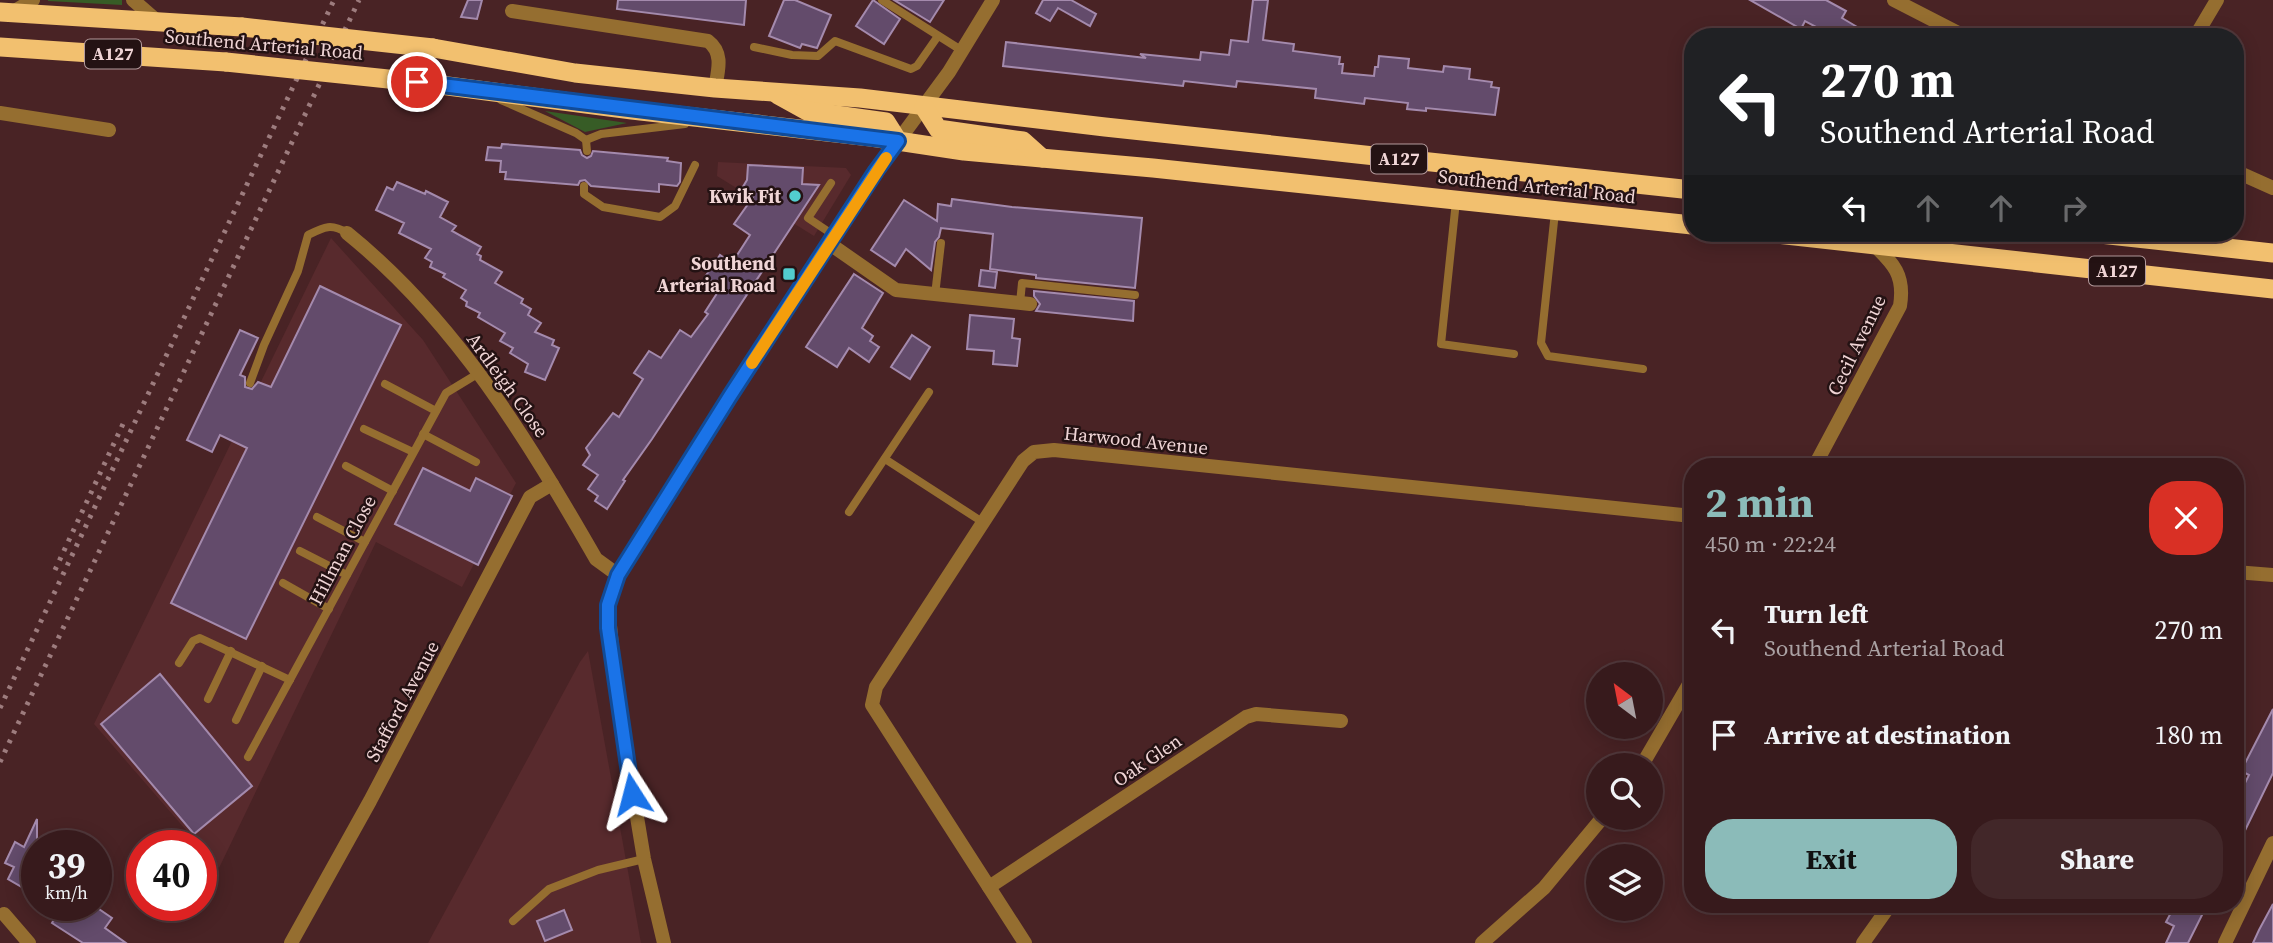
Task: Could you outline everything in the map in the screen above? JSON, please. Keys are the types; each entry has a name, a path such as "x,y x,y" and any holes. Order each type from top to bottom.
{"highway":[{"name":"Southend Arterial Road","path":"6,12 242,27 433,47 575,73 715,88 860,98 1684,189"},
{"name":"Southend Arterial Road","path":"0,47 226,62 417,82 964,151 1684,224"},
{"name":"A127","path":"773,92 807,111 886,122 898,141"},
{"name":"A127","path":"924,107 938,129 1023,141 1042,158"},
{"name":"A127","path":"1862,242 2273,289"},
{"name":"A127","path":"2173,242 2273,253"}],"street":[{"path":"6,12 33,0"},
{"path":"133,0 156,20"},
{"path":"664,943 644,859 628,773 608,628 608,605 618,575 876,171 949,72 993,0"},
{"path":"1894,0 1948,28"},
{"path":"2200,28 2217,0"},
{"path":"512,11 708,41 717,47 719,57 715,88"},
{"path":"0,113 109,130"},
{"path":"2244,175 2273,188"},
{"name":"Ardleigh Close","path":"346,233 384,265 421,303 479,373 512,418 596,559 618,575"},
{"path":"833,240 896,290 1025,303"},
{"name":"Cecil Avenue","path":"1819,458 1900,306 1903,287 1894,265 1872,243"},
{"name":"Harwood Avenue","path":"1025,943 872,705 876,687 1023,461 1034,452 1054,450 1684,515"},
{"name":"Stafford Avenue","path":"291,943 413,720 530,497 552,484"},
{"path":"2244,573 2273,575"},
{"path":"1649,753 1684,693"},
{"name":"Oak Glen","path":"989,887 1246,717 1256,714 1341,721"},
{"path":"1482,943 1544,888 1592,830"},
{"path":"2244,903 2273,843"},
{"path":"1863,943 1884,913"},
{"path":"2225,943 2239,913"},
{"path":"4,914 29,943"}],"lane":[{"path":"882,0 961,51"},
{"path":"754,47 792,55 818,56 835,41 911,69 917,66 937,36"},
{"path":"481,90 576,133 586,140 587,151"},
{"path":"586,140 601,134 719,120"},
{"path":"584,186 584,194 603,207 660,217 675,206 695,164"},
{"path":"831,183 808,218 833,240"},
{"path":"1456,201 1441,344 1514,354"},
{"path":"1555,211 1541,342 1548,356 1643,369"},
{"path":"250,383 264,345 298,271 308,235 334,225 346,233"},
{"path":"935,295 941,243"},
{"path":"1025,303 1022,283 1135,295"},
{"name":"Hillman Close","path":"248,757 446,393 479,373"},
{"path":"385,384 436,411"},
{"path":"849,512 929,392"},
{"path":"364,429 413,452"},
{"path":"424,434 475,462"},
{"path":"885,458 984,523"},
{"path":"346,466 393,491"},
{"path":"317,517 365,542"},
{"path":"300,551 347,575"},
{"path":"283,583 329,609"},
{"path":"179,663 193,641 200,638 290,680"},
{"path":"208,699 231,651"},
{"path":"236,720 262,666"},
{"path":"513,921 549,889 598,870 644,859"}],"shaded area":[{"path":"718,162 846,168 851,175 814,236 717,176"},
{"path":"331,238 423,340 516,483 462,587 376,542 219,868 217,830 186,830 94,724"},
{"path":"588,651 641,943 428,943 580,662"}],"green space":[{"path":"48,0 122,0 122,5 48,1"},
{"path":"545,111 627,123 585,132"}],"building":[{"path":"468,0 482,0 477,19 461,17"},
{"path":"618,0 746,0 744,25 617,9"},
{"path":"784,0 795,0 831,15 817,48 802,44 800,48 769,36"},
{"path":"873,0 900,19 884,44 856,26"},
{"path":"894,0 944,0 930,22"},
{"path":"1043,0 1071,0 1096,14 1090,26 1058,8 1050,21 1036,13"},
{"path":"1253,0 1268,0 1263,40 1294,44 1293,51 1340,57 1339,64 1343,64 1342,73 1374,76 1379,56 1409,59 1408,68 1443,72 1444,66 1470,69 1469,79 1492,82 1491,87 1499,88 1495,115 1426,108 1426,111 1407,109 1408,103 1365,98 1364,104 1315,98 1316,89 1237,81 1236,87 1184,81 1183,86 1003,66 1006,42 1146,58 1140,54 1200,60 1201,52 1229,55 1231,40 1248,42"},
{"path":"1750,0 1826,0 1846,11 1842,18 1859,28 1818,28 1805,21 1799,28"},
{"path":"502,144 580,150 587,158 593,151 668,158 667,161 681,163 680,182 677,186 659,184 659,192 591,186 585,180 578,185 505,179 506,172 500,172 501,161 486,160 488,147 501,148"},
{"path":"748,165 803,168 802,184 819,185 623,480 625,481 607,509 595,501 598,496 588,489 598,475 583,465 590,455 586,448 613,413 619,417 643,379 634,373 649,351 661,358 680,330 691,337 708,314 705,312 721,287 705,277 720,255 732,263 750,235 734,224 753,197 741,190 747,180"},
{"path":"397,182 425,194 426,191 448,202 440,217 456,226 452,231 481,247 477,254 481,256 480,260 502,272 495,283 523,299 521,303 531,309 528,315 541,323 535,332 554,340 552,345 559,348 545,380 525,372 528,364 510,353 513,348 500,341 505,333 478,317 480,313 466,306 467,302 461,298 466,290 443,277 445,274 430,267 432,262 425,258 431,249 399,233 404,223 376,210 387,187 393,190"},
{"path":"952,199 1142,218 1135,288 1036,278 1036,275 990,269 993,234 941,228 935,242 931,270 906,249 895,266 871,250 904,200 937,221 938,204 951,206"},
{"path":"981,270 997,272 995,288 979,286"},
{"path":"854,274 883,293 862,328 873,336 870,341 879,347 869,362 849,348 837,367 806,347"},
{"path":"320,286 401,325 246,639 171,603 247,448 220,435 212,452 187,440 240,330 258,338 240,375 245,377 245,387 252,389 258,382 271,387"},
{"path":"1034,291 1134,301 1133,321 1036,311 1040,304"},
{"path":"970,315 1014,319 1012,338 1020,339 1017,366 993,364 994,351 967,349"},
{"path":"912,335 930,347 910,379 891,367"},
{"path":"423,468 470,491 476,478 512,496 478,565 395,524"},
{"path":"160,674 252,786 199,830 191,830 101,724"},
{"path":"2273,709 2273,773 2244,833 2244,785 2249,775 2244,772 2244,765"},
{"path":"15,842 21,845 21,887 8,879 14,867 5,863"},
{"path":"2273,904 2273,943 2253,943 2259,930"},
{"path":"564,910 572,930 545,941 537,921"},
{"path":"2171,913 2203,913 2188,943 2166,943 2174,926 2166,922"},
{"path":"110,921 105,928 126,943 83,943 52,923"}],"railway":[{"path":"0,708 334,0"},
{"path":"0,762 359,0"},
{"path":"55,570 123,424"}],"slow traffic":[{"path":"752,363 886,158"}],"place":[{"name":"Kwik Fit","path":"795,196"},
{"name":"Southend Arterial Road","path":"789,274"}],"route":[{"path":"417,82 898,141 730,396 618,575 608,605 608,628 632,794"}]}
